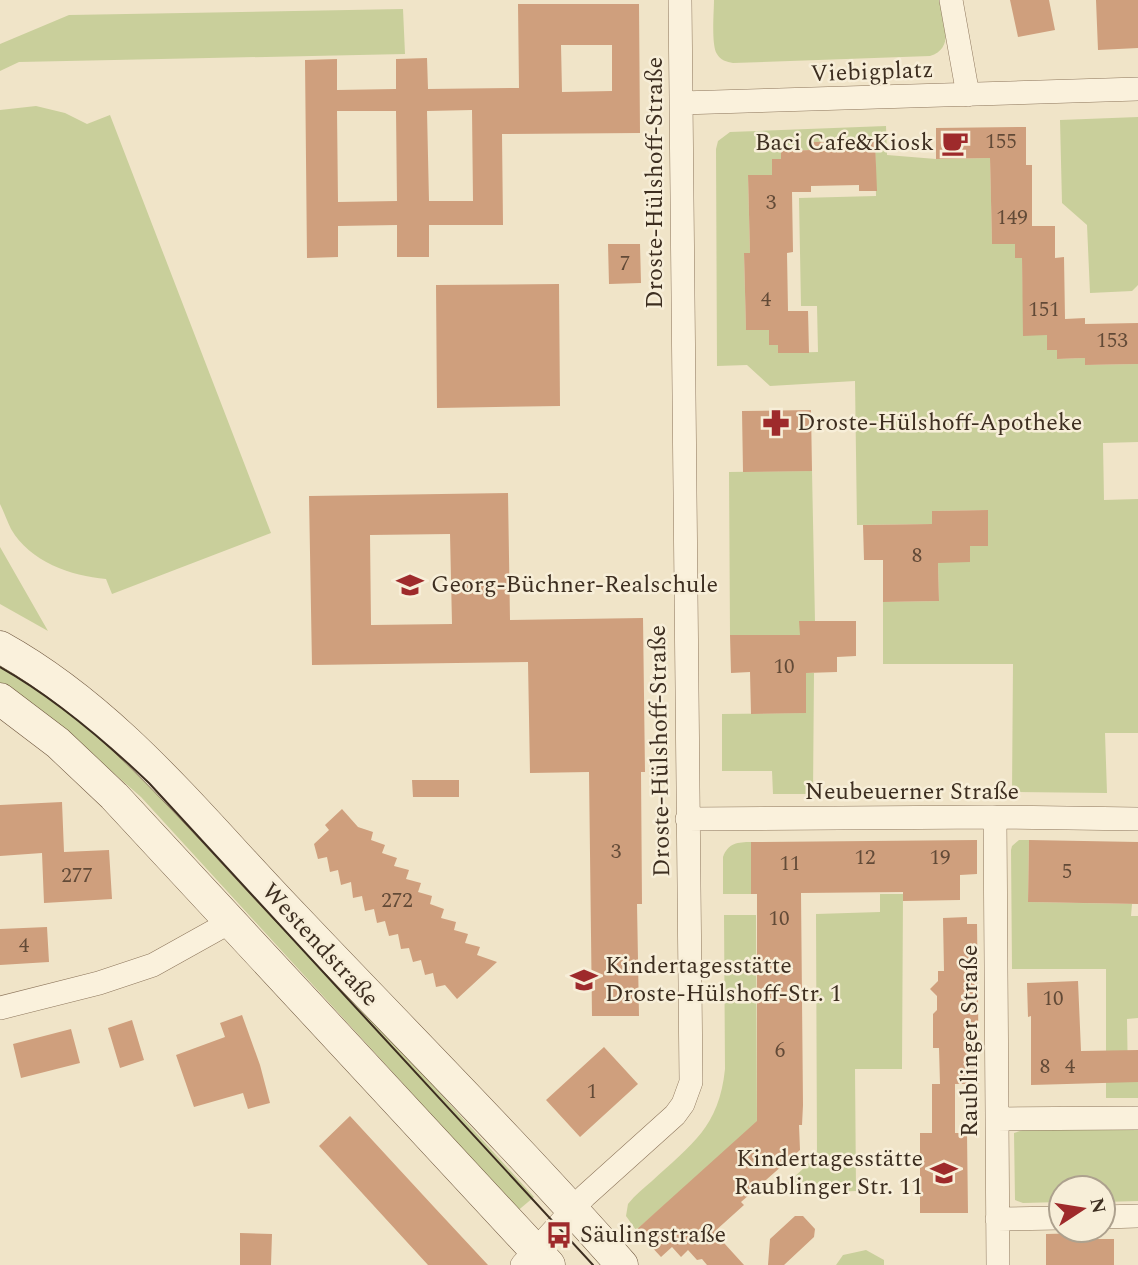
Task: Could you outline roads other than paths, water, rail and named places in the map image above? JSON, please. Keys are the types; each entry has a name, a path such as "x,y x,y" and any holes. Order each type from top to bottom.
{"main road":[{"name":"Westendstraße","path":"0,647 19,657 97,713 154,766 622,1265"},
{"name":"Westendstraße","path":"0,699 58,743 86,769 232,921 540,1253"}],"street":[{"name":"Droste-Hülshoff-Straße","path":"540,1253 584,1196 676,1115 687,1094 692,1068 687,819 680,0"},
{"name":"Viebigplatz","path":"681,103 968,95 951,0"},
{"path":"968,95 1138,89"},
{"name":"Raublinger Straße","path":"995,817 998,1265"},
{"name":"Neubeuerner Straße","path":"687,819 1138,819"},
{"path":"0,1008 99,983 153,965 232,921"},
{"path":"997,1119 1138,1118"},
{"path":"1117,1217 1138,1216"},
{"path":"997,1219 1047,1218"}],"tram line":[{"path":"0,667 78,720 149,783 593,1265"}],"place":[{"name":"Baci Cafe&Kiosk","path":"955,143"},
{"name":"Droste-Hülshoff-Apotheke","path":"776,423"},
{"name":"Georg-Büchner-Realschule","path":"410,585"},
{"name":"Kindertagesstätte Droste-Hülshoff-Str. 1","path":"584,980"},
{"name":"Kindertagesstätte Raublinger Str. 11","path":"944,1173"},
{"name":"Säulingstraße","path":"559,1235"}]}
